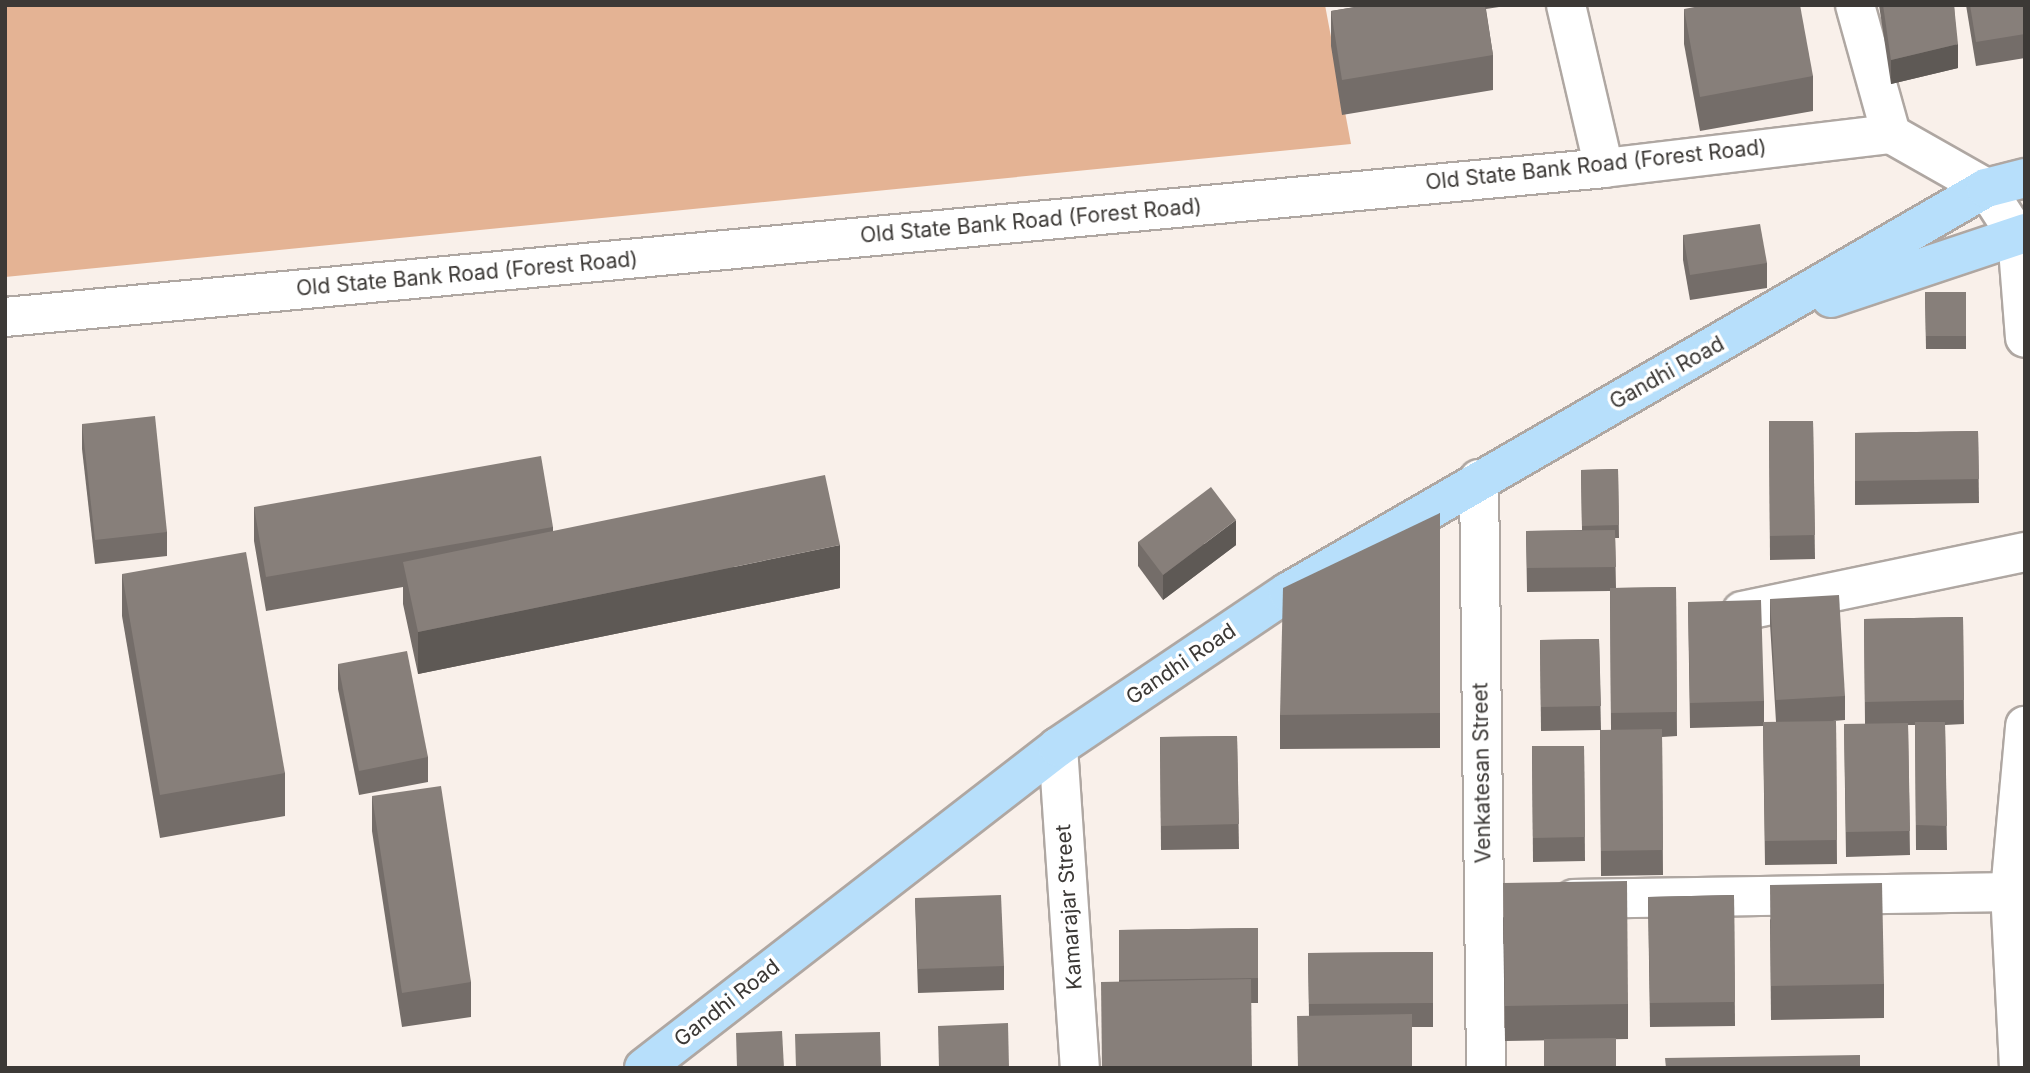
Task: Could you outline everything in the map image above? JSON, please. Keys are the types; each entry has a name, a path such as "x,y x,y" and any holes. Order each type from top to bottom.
{"main road":[{"name":"Gandhi Road","path":"659,1062 1058,747 1288,592 1479,479 1760,322 1986,188 2025,178"},
{"name":"Gandhi Road","path":"1760,322 2021,234"}],"street":[{"path":"1566,5 1604,168"},
{"path":"1855,5 1891,134 1986,188 2021,234 2025,338"},
{"name":"Old State Bank Road (Forest Road)","path":"5,317 1604,168 1891,134"},
{"name":"Venkatesan Street","path":"1479,479 1486,1068"},
{"path":"1742,611 2025,552"},
{"path":"2019,1068 2010,892 2025,726"},
{"name":"Kamarajar Street","path":"1058,747 1080,1068"},
{"path":"1484,900 2010,892"}],"shaded area":[{"path":"5,5 1325,5 1351,144 5,277"}],"building":[{"path":"1367,5 1485,5 1493,55 1342,80 1331,11"},
{"path":"1705,5 1800,5 1813,76 1700,97 1684,9"},
{"path":"1883,5 1954,5 1958,44 1891,60"},
{"path":"1970,5 2025,5 2025,34 1976,42"},
{"path":"1760,224 1767,263 1690,275 1683,235"},
{"path":"1925,292 1966,292 1966,336 1926,336"},
{"path":"155,416 167,532 95,540 82,424"},
{"path":"1769,421 1813,421 1815,535 1770,536"},
{"path":"1978,431 1979,479 1855,481 1855,433"},
{"path":"541,456 553,527 266,577 254,507"},
{"path":"1618,469 1619,525 1582,526 1581,470"},
{"path":"825,475 840,545 418,632 403,562"},
{"path":"1211,487 1236,520 1163,575 1138,542"},
{"path":"1440,513 1440,713 1280,715 1283,588"},
{"path":"1615,530 1616,567 1527,568 1526,531"},
{"path":"246,552 285,773 160,795 122,574"},
{"path":"1676,587 1677,712 1611,713 1610,588"},
{"path":"1839,595 1845,696 1776,700 1770,599"},
{"path":"1761,600 1764,701 1690,703 1688,602"},
{"path":"1963,617 1964,700 1865,702 1864,619"},
{"path":"1599,639 1601,706 1541,707 1540,640"},
{"path":"407,651 428,757 359,771 338,664"},
{"path":"1836,721 1837,840 1765,841 1763,722"},
{"path":"1915,722 1945,722 1947,826 1916,825"},
{"path":"1908,723 1910,831 1846,832 1844,724"},
{"path":"1662,729 1663,850 1601,851 1600,730"},
{"path":"1237,736 1239,824 1161,826 1160,737"},
{"path":"1532,746 1584,746 1585,837 1533,838"},
{"path":"441,786 471,982 402,993 372,796"},
{"path":"1627,881 1628,1004 1505,1006 1503,883"},
{"path":"1882,883 1884,984 1771,986 1770,885"},
{"path":"1001,895 1004,966 918,969 915,898"},
{"path":"1734,895 1735,1002 1650,1003 1648,897"},
{"path":"1258,928 1258,978 1119,980 1119,930"},
{"path":"1433,952 1433,1003 1309,1004 1308,953"},
{"path":"1251,979 1252,1068 1102,1068 1101,982"},
{"path":"1412,1014 1412,1068 1298,1068 1297,1016"},
{"path":"1008,1023 1009,1068 939,1068 938,1026"},
{"path":"782,1031 784,1068 737,1068 736,1033"},
{"path":"880,1032 881,1068 796,1068 795,1034"},
{"path":"1616,1038 1616,1068 1544,1068 1544,1039"},
{"path":"1860,1055 1860,1068 1666,1068 1665,1058"}]}
